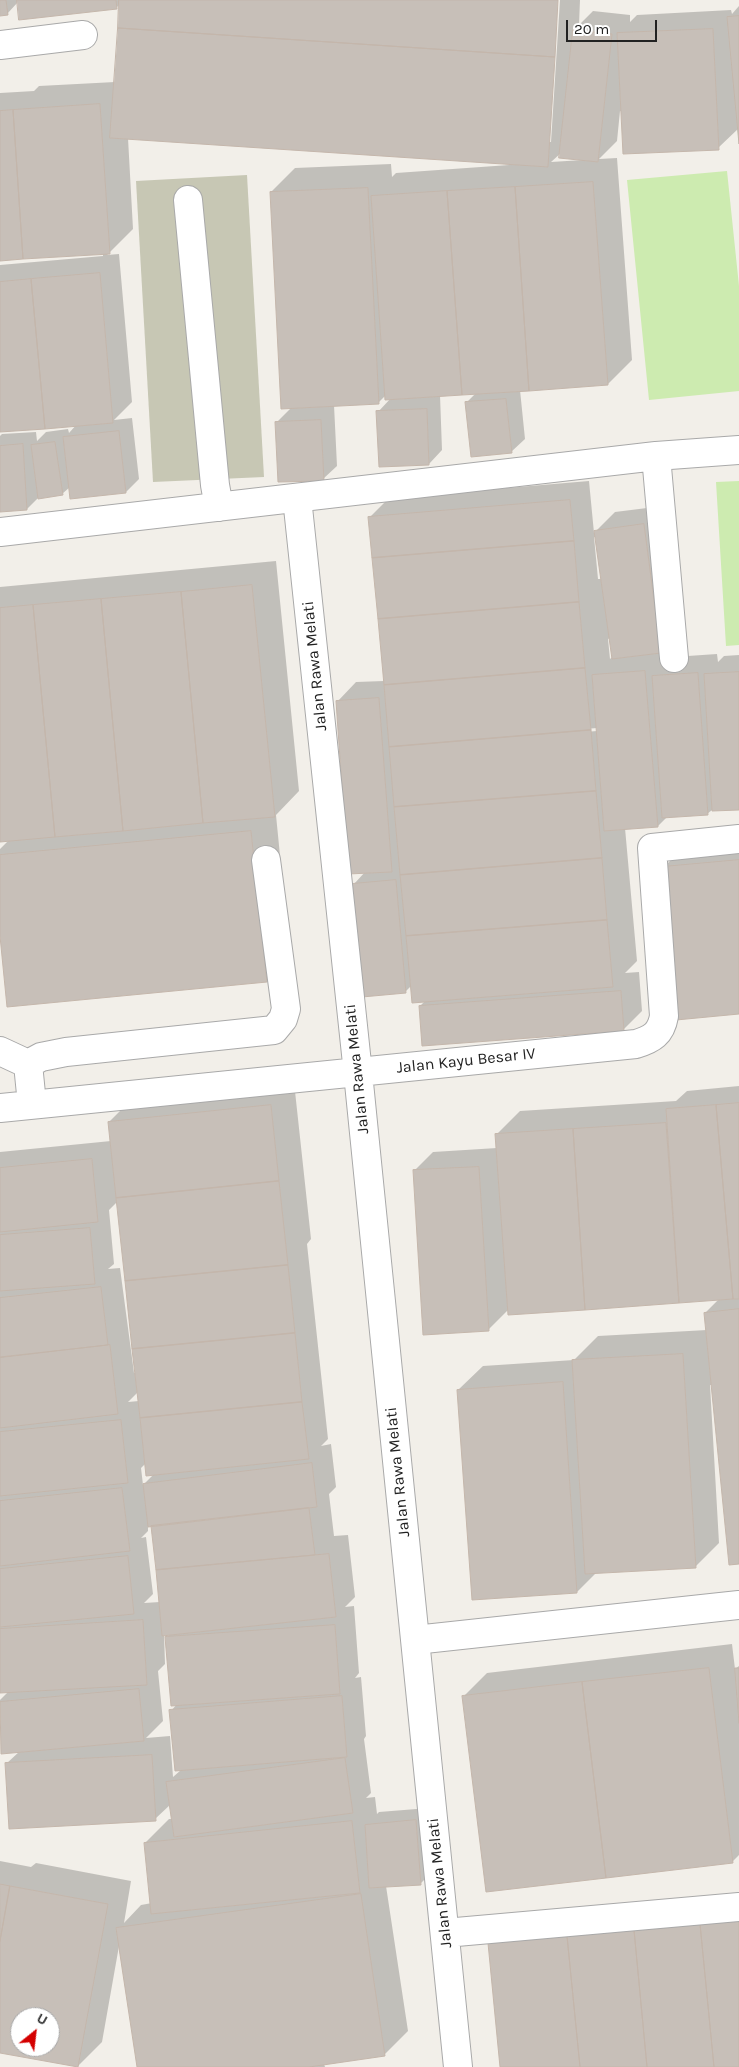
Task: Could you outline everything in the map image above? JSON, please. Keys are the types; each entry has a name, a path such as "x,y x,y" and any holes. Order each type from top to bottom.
{"street":[{"path":"0,45 83,35"},
{"path":"188,200 215,485 219,507"},
{"path":"0,532 656,456 739,450"},
{"path":"656,456 674,658"},
{"name":"Jalan Rawa Melati","path":"297,498 358,1073 458,2067"},
{"name":"Jalan Kayu Besar IV","path":"0,1108 636,1044 650,1039 658,1033 664,1016 652,848 739,839"},
{"path":"0,1052 28,1064 42,1057 66,1052 274,1030 286,1009 266,860"},
{"path":"28,1064 32,1104"},
{"path":"415,1640 739,1606"},
{"path":"445,1934 739,1907"}],"shaded area":[{"path":"247,175 264,477 153,482 136,181"}],"green space":[{"path":"727,171 739,286 739,391 649,400 627,180"},
{"path":"739,481 739,645 726,646 716,482"}],"building":[{"path":"0,0 6,0 8,15 0,16"},
{"path":"17,0 116,0 117,9 19,20"},
{"path":"119,0 558,0 555,57 118,28"},
{"path":"739,16 739,144 727,17"},
{"path":"118,28 555,57 548,167 110,138"},
{"path":"713,29 719,150 623,154 617,33"},
{"path":"573,30 612,34 598,162 559,158"},
{"path":"100,104 110,254 23,259 13,110"},
{"path":"13,110 23,259 0,261 0,111"},
{"path":"593,182 608,385 529,391 515,187"},
{"path":"515,187 529,391 462,395 447,191"},
{"path":"368,188 379,404 281,409 270,192"},
{"path":"447,191 462,395 385,400 371,196"},
{"path":"100,273 113,423 45,429 31,279"},
{"path":"31,279 45,429 0,432 0,282"},
{"path":"506,399 512,453 471,457 465,402"},
{"path":"427,409 429,465 379,467 376,411"},
{"path":"321,420 324,481 278,482 275,422"},
{"path":"119,431 126,493 70,499 63,437"},
{"path":"55,442 63,495 38,499 31,445"},
{"path":"23,444 27,510 0,512 0,446"},
{"path":"570,500 574,541 372,558 368,517"},
{"path":"644,524 661,653 612,659 594,531"},
{"path":"574,541 579,602 378,619 372,558"},
{"path":"252,585 275,817 203,823 181,592"},
{"path":"181,592 203,823 123,831 101,599"},
{"path":"101,599 123,831 55,837 33,605"},
{"path":"579,602 585,668 384,685 378,619"},
{"path":"33,605 55,837 0,842 0,608"},
{"path":"585,668 591,730 389,747 384,685"},
{"path":"645,671 658,827 604,831 592,675"},
{"path":"739,672 739,810 712,811 704,674"},
{"path":"698,673 708,815 662,818 652,676"},
{"path":"379,698 392,872 348,874 336,701"},
{"path":"591,730 596,791 394,807 389,747"},
{"path":"596,791 602,858 400,875 394,807"},
{"path":"251,831 267,982 7,1007 0,936 0,855"},
{"path":"602,858 607,920 406,936 400,875"},
{"path":"739,860 739,1014 676,1020 662,867"},
{"path":"396,880 406,993 362,997 352,884"},
{"path":"607,920 613,987 412,1003 406,936"},
{"path":"621,991 624,1031 422,1046 419,1006"},
{"path":"739,1103 739,1299 733,1299 716,1105"},
{"path":"271,1105 279,1181 116,1198 108,1122"},
{"path":"716,1105 733,1299 679,1303 666,1109"},
{"path":"666,1123 679,1303 585,1310 573,1129"},
{"path":"573,1129 585,1310 508,1315 495,1134"},
{"path":"92,1159 98,1222 0,1232 0,1168"},
{"path":"479,1167 489,1331 423,1335 413,1170"},
{"path":"279,1181 288,1265 125,1281 116,1198"},
{"path":"90,1228 95,1284 0,1291 0,1235"},
{"path":"288,1265 295,1333 132,1349 125,1281"},
{"path":"101,1287 108,1345 0,1357 0,1298"},
{"path":"739,1309 739,1564 729,1565 704,1313"},
{"path":"295,1333 302,1402 140,1418 132,1349"},
{"path":"110,1345 118,1414 0,1428 0,1358"},
{"path":"683,1354 696,1568 585,1574 572,1360"},
{"path":"563,1382 577,1593 472,1600 457,1390"},
{"path":"302,1402 309,1459 146,1476 140,1418"},
{"path":"121,1420 128,1483 0,1496 0,1432"},
{"path":"312,1463 317,1507 148,1527 143,1484"},
{"path":"122,1488 130,1551 0,1566 0,1501"},
{"path":"309,1508 315,1555 156,1570 151,1526"},
{"path":"329,1554 336,1617 162,1636 156,1570"},
{"path":"128,1556 134,1614 0,1627 0,1569"},
{"path":"143,1620 147,1685 0,1693 0,1629"},
{"path":"335,1625 340,1694 171,1706 165,1637"},
{"path":"709,1668 733,1863 606,1878 582,1682"},
{"path":"735,1668 739,1668 739,1723"},
{"path":"582,1682 606,1878 486,1892 462,1696"},
{"path":"139,1689 144,1741 1,1754 0,1702"},
{"path":"342,1696 347,1757 175,1771 169,1710"},
{"path":"152,1755 156,1821 9,1829 5,1763"},
{"path":"345,1758 353,1813 174,1837 166,1782"},
{"path":"416,1820 421,1885 369,1888 365,1825"},
{"path":"352,1821 360,1893 151,1914 144,1843"},
{"path":"0,1884 10,1886 0,1941"},
{"path":"10,1886 108,1904 78,2067 22,2057 60,2057 60,2007 10,2007 10,2055 0,2053 0,1941"},
{"path":"361,1894 385,2056 309,2067 137,2067 116,1928"},
{"path":"739,1920 739,2067 714,2067 700,1924"},
{"path":"700,1924 714,2067 647,2067 634,1930"},
{"path":"634,1930 647,2067 580,2067 567,1936"},
{"path":"567,1936 580,2067 500,2067 488,1943"}]}
